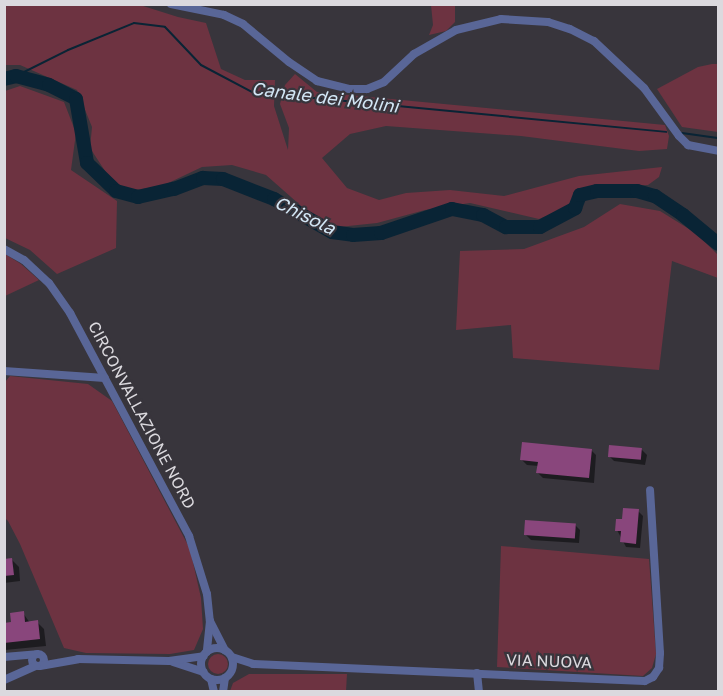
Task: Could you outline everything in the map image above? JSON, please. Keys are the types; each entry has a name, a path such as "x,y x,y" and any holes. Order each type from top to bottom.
{"street":[{"path":"171,4 224,15 243,24 317,81 349,89 367,89 384,82 414,54 456,30 501,19 548,22 570,28 594,42 644,88 688,145 718,151"},
{"name":"CIRCONVALLAZIONE NORD","path":"4,249 24,260 49,283 70,313 189,536 202,573 210,621 205,654"},
{"path":"4,371 105,378"},
{"name":"VIA NUOVA","path":"228,654 253,664 645,681 653,677 659,668 660,653 650,490"},
{"name":"CIRCONVALLAZIONE NORD","path":"210,621 228,654"},
{"path":"4,657 20,656 38,661 59,662 78,659 169,661 205,654 216,648 228,654 233,666 223,692"},
{"path":"203,672 205,654"},
{"path":"4,680 38,661"},
{"path":"169,661 203,672 211,679 214,692"},
{"name":"VIA NUOVA","path":"228,676 253,664"},
{"path":"477,673 479,692"},
{"path":"211,679 228,676"}],"shaded area":[{"path":"4,5 140,5 206,23 221,69 245,80 275,80 274,106 288,150 289,128 280,104 285,85 295,74 317,92 665,125 669,136 667,149 639,151 521,136 386,126 350,134 322,158 347,188 379,200 406,193 450,190 504,196 579,176 662,167 659,177 648,185 594,187 578,192 570,206 539,219 470,203 425,210 377,223 339,227 308,212 266,175 232,165 202,167 162,186 127,191 109,177 90,148 92,127 77,90 20,65 5,65"},
{"path":"431,5 455,5 455,22 446,31 429,35 433,25"},
{"path":"718,64 718,132 682,127 657,89 698,67"},
{"path":"20,86 64,102 76,133 71,170 117,201 116,248 57,274 30,250 5,238 5,91"},
{"path":"620,204 660,211 697,234 718,255 718,278 672,261 659,370 513,358 511,325 456,330 460,251 524,249 584,227"},
{"path":"5,254 21,264 39,280 5,296"},
{"path":"10,376 88,384 112,401 190,549 201,598 203,629 194,650 170,654 86,653 64,648 20,544 5,518 5,382"},
{"path":"501,546 649,559 656,654 652,668 643,676 497,667"},
{"path":"218,654 225,657 228,664 225,671 218,674 211,671 208,664 211,657"},
{"path":"249,674 347,674 346,691 230,691 233,683"}],"building":[{"path":"522,442 592,449 589,478 536,473 538,462 520,460"},
{"path":"609,445 642,448 641,460 608,457"},
{"path":"623,508 639,509 636,544 620,542 621,531 615,531 616,519 622,519"},
{"path":"525,520 576,524 575,539 524,535"},
{"path":"12,558 14,575 4,576 4,559"},
{"path":"24,611 25,622 38,620 40,639 4,643 4,623 11,622 10,613"}],"waterway":[{"name":"Canale dei Molini","path":"16,76 68,50 134,23 165,27 201,65 252,92 666,132"},
{"name":"Chisola","path":"4,79 16,76 49,85 76,99 87,163 116,191 138,197 174,189 203,178 223,179 274,199 332,232 353,235 381,233 452,209 483,215 506,227 540,227 575,208 580,195 597,191 637,191 655,196 683,215 718,244"},
{"name":"Canale dei Molini","path":"682,133 718,138"}]}
